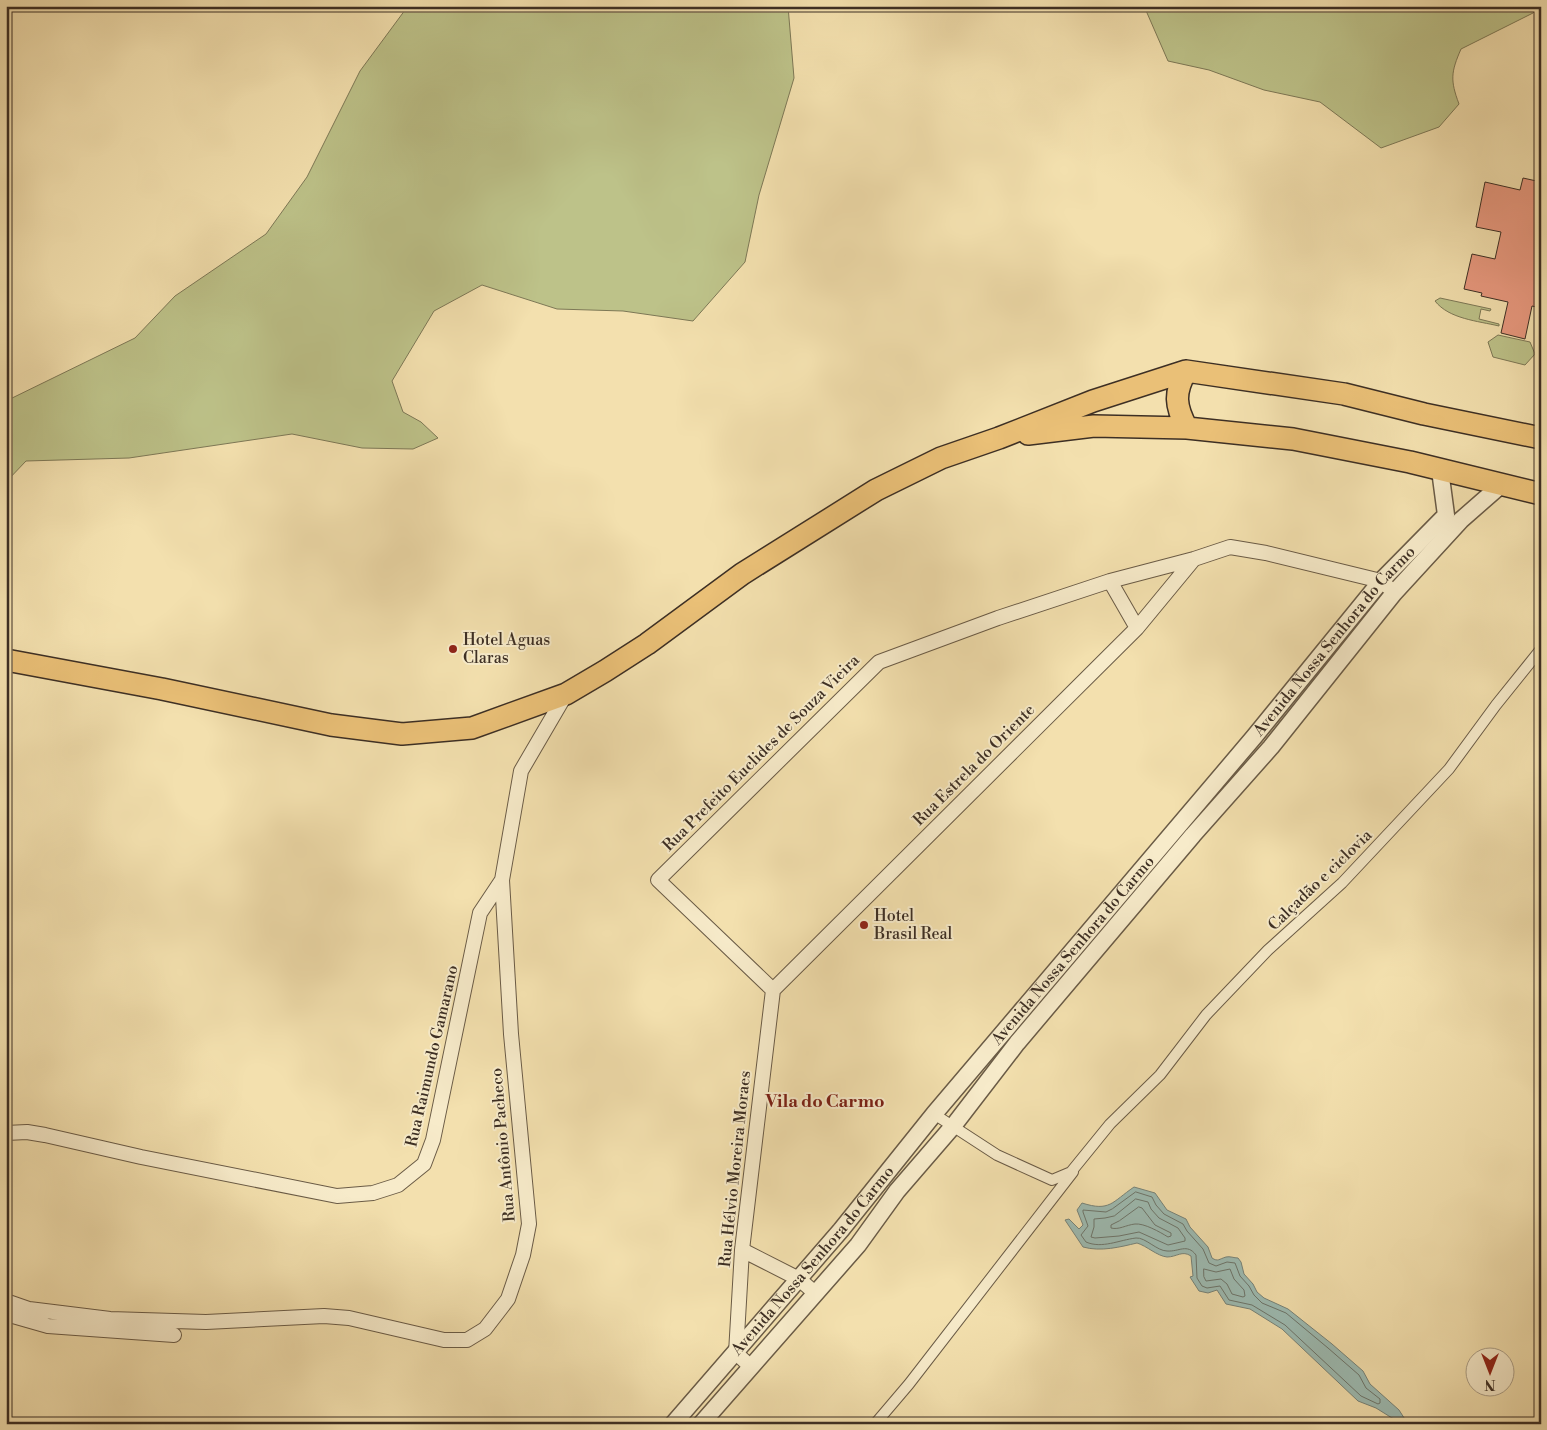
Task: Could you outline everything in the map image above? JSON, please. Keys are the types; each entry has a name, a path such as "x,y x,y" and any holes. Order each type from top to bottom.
{"main road":[{"path":"1186,371 1179,385 1176,400 1187,428"},
{"path":"6,660 162,689 331,725 402,734 472,728 566,694 647,644 742,574 876,490 941,458 1000,438 1093,401 1186,371 1344,394 1424,414 1541,438"},
{"path":"1000,438 1094,426 1187,428 1293,439 1410,462 1541,494"}],"street":[{"name":"Avenida Nossa Senhora do Carmo","path":"673,1424 799,1279 882,1180 934,1114 1254,737 1381,581 1446,515 1440,470"},
{"name":"Avenida Nossa Senhora do Carmo","path":"701,1424 858,1245 897,1191 954,1125 1018,1043 1193,835 1271,748 1394,592 1461,520 1501,485"},
{"name":"Rua Prefeito Euclides de Souza Vieira","path":"773,990 658,880 878,662 998,618 1110,581 1194,559 1230,547 1266,553 1381,581"},
{"name":"Rua Estrela do Oriente","path":"773,990 1137,628 1194,559"},
{"path":"1110,581 1137,628"},
{"path":"1381,581 1394,592"},
{"name":"Calçadão e ciclovia","path":"1110,1124 1160,1075 1206,1015 1268,950 1342,883 1449,769 1496,705 1541,649"},
{"name":"Rua Raimundo Gamarano","path":"6,1133 27,1132 45,1135 141,1157 337,1196 373,1193 398,1185 424,1164 433,1140 480,913 502,880 521,771 566,694"},
{"path":"1254,737 1271,748"},
{"path":"1178,825 1193,835"},
{"name":"Rua Antônio Pacheco","path":"6,1300 29,1309 110,1319 206,1322 324,1316 349,1318 444,1340 467,1340 485,1329 508,1299 524,1255 529,1224 511,1034 502,880"},
{"name":"Rua Hélvio Moreira Moraes","path":"736,1352 742,1250 773,990"},
{"path":"1003,1034 1018,1043"},
{"path":"934,1114 954,1125 997,1155 1052,1180 1071,1172 1110,1124"},
{"path":"875,1424 909,1384 1110,1124"},
{"path":"882,1180 897,1191"},
{"path":"742,1250 799,1279 815,1293"},
{"path":"6,1314 48,1326 174,1335"},
{"path":"736,1352 751,1367"}],"green space":[{"path":"408,6 788,6 794,78 759,195 745,262 693,321 623,311 557,309 482,285 434,311 392,381 403,412 421,422 438,438 413,449 362,448 292,434 129,458 26,461 6,482 6,401 135,338 175,296 266,234 307,177 360,71"},
{"path":"1144,6 1539,6 1533,13 1461,49 1453,76 1454,89 1459,104 1439,127 1381,148 1320,102 1264,90 1209,70 1168,61"},
{"path":"1440,298 1491,309 1490,311 1481,309 1479,319 1499,324 1499,326 1456,316 1435,301"},
{"path":"1498,335 1530,342 1535,354 1525,365 1493,357 1488,342"}],"water":[{"path":"1134,1187 1155,1193 1167,1210 1186,1219 1190,1227 1208,1247 1212,1258 1217,1260 1228,1257 1238,1258 1244,1274 1257,1292 1264,1298 1288,1309 1363,1371 1370,1384 1399,1410 1408,1424 1358,1401 1282,1329 1250,1309 1226,1304 1217,1290 1208,1293 1199,1291 1190,1277 1193,1276 1191,1256 1188,1254 1167,1257 1137,1243 1104,1249 1083,1247 1065,1220 1069,1219 1079,1229 1083,1225 1077,1210 1082,1203 1091,1206 1105,1206"}],"building":[{"path":"1523,178 1541,182 1541,308 1532,306 1525,339 1501,333 1508,302 1481,296 1482,293 1464,289 1472,254 1495,259 1501,232 1476,227 1485,182 1520,190"}],"waterway":[{"path":"1408,1424 1425,1422 1432,1424"}],"place":[{"name":"Hotel Aguas Claras","path":"453,649"},
{"name":"Hotel Brasil Real","path":"864,925"}],"district":[{"name":"Vila do Carmo","path":"825,1101"}]}
